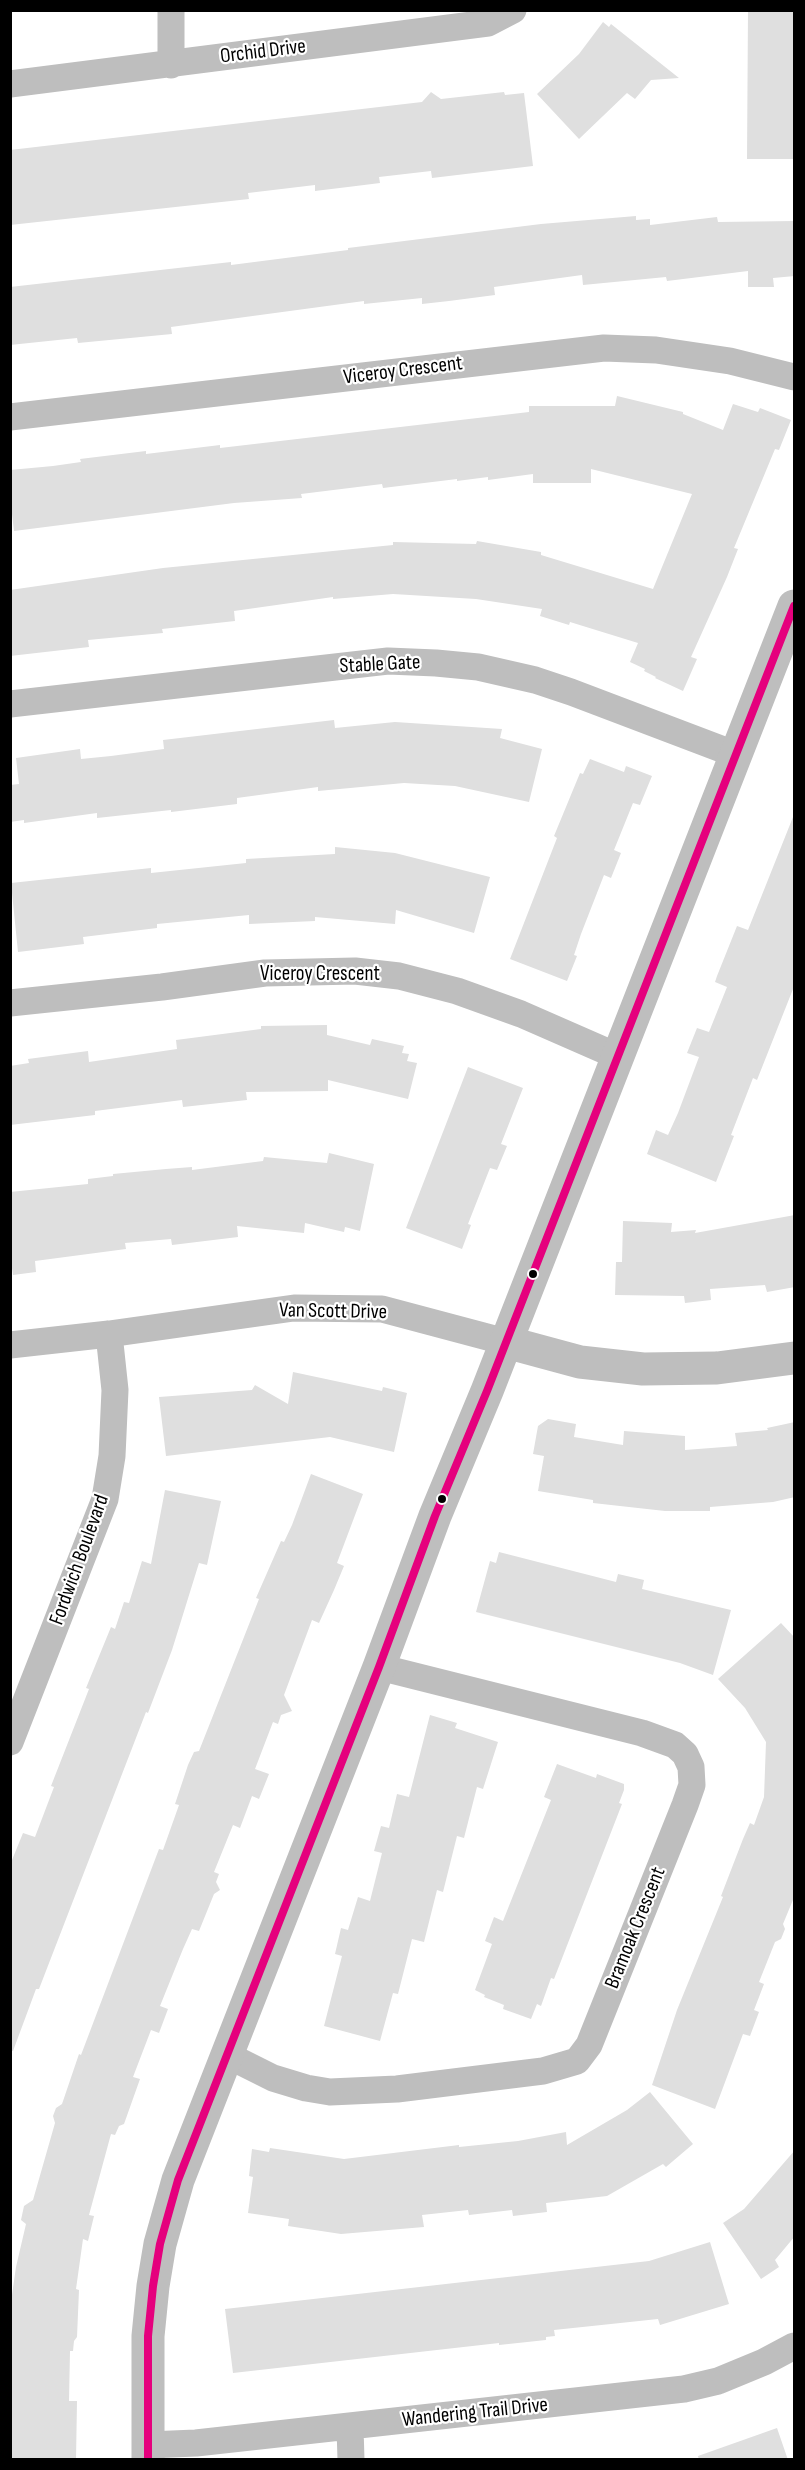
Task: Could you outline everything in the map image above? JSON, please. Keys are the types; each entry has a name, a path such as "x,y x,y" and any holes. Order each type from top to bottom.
{"street":[{"path":"171,10 171,65"},
{"name":"Orchid Drive","path":"10,84 488,23 513,10"},
{"name":"Viceroy Crescent","path":"10,417 604,348 656,350 730,362 795,377"},
{"path":"148,2452 148,2336 153,2286 160,2244 178,2180 379,1667 435,1516 506,1342 795,606"},
{"name":"Stable Gate","path":"10,704 388,661 436,663 478,667 535,680 737,755"},
{"name":"Viceroy Crescent","path":"10,1004 265,973 355,971 399,976 457,991 521,1014 617,1056"},
{"name":"Van Scott Drive","path":"10,1345 109,1334 294,1308 382,1309 580,1362 642,1369 717,1368 795,1358"},
{"name":"Fordwich Boulevard","path":"10,1742 105,1499 112,1456 115,1390 109,1334"},
{"name":"Bramoak Crescent","path":"227,2055 273,2078 306,2088 330,2092 397,2089 519,2073 563,2066 577,2061 584,2055 589,2045 685,1805 692,1785 691,1767 685,1754 675,1745 651,1736 379,1667"},
{"name":"Wandering Trail Drive","path":"148,2452 196,2443 684,2389 718,2381 795,2346"},
{"path":"350,2427 351,2460"}],"building":[{"path":"748,10 795,10 795,159 747,159"},
{"path":"603,22 609,27 611,24 679,78 651,80 635,99 627,93 579,139 537,94 579,54"},
{"path":"431,92 441,99 504,92 505,95 524,93 533,166 432,178 431,171 379,177 380,183 315,191 315,185 248,193 249,199 10,225 10,150 422,102"},
{"path":"636,216 636,220 650,219 650,225 717,217 718,222 795,221 795,276 773,278 774,287 748,287 748,271 667,281 666,277 583,285 582,275 494,287 495,295 449,301 422,304 422,298 364,304 364,301 171,327 172,334 78,343 77,338 10,345 10,287 231,262 231,265 541,224"},
{"path":"617,396 683,412 683,414 723,430 733,404 758,412 760,408 791,420 779,450 775,449 734,548 738,549 691,657 697,659 683,691 655,678 644,671 645,669 630,662 638,643 570,622 569,625 540,616 542,609 476,599 393,594 333,599 333,597 234,611 235,621 162,629 163,633 88,640 89,647 10,656 10,590 163,568 393,545 393,542 476,544 477,541 541,552 541,555 653,589 692,494 591,469 591,483 533,483 533,474 488,480 488,477 457,481 457,479 383,488 382,484 301,494 302,498 234,503 14,531 10,470 53,466 81,462 80,459 146,451 146,454 220,445 220,448 529,412 529,406 615,406"},
{"path":"334,720 335,728 395,722 502,729 500,738 542,749 529,802 455,786 404,783 318,791 318,787 237,798 237,804 171,812 171,810 97,818 97,813 24,823 24,820 10,822 10,785 19,784 16,758 80,749 81,759 111,756 164,749 163,740"},
{"path":"590,759 624,772 626,766 652,776 640,805 633,803 614,850 621,853 611,878 604,875 581,934 574,955 577,956 567,981 510,959 557,838 554,836 580,773 583,774"},
{"path":"793,817 795,984 757,1080 753,1078 716,1182 647,1154 656,1130 668,1135 678,1113 699,1057 687,1053 697,1028 709,1032 727,987 715,982 717,976 737,926 748,930"},
{"path":"335,847 395,853 490,877 474,933 396,910 395,924 315,917 315,921 249,924 249,915 157,924 157,928 83,937 84,944 18,952 11,883 151,868 151,873 246,863 246,859 335,854"},
{"path":"327,1025 327,1035 370,1045 372,1039 404,1046 402,1053 409,1054 407,1061 417,1063 408,1099 328,1080 328,1091 246,1092 247,1100 183,1107 182,1100 95,1111 95,1115 10,1125 10,1066 29,1063 28,1059 88,1051 89,1062 177,1049 176,1040 261,1029 261,1026"},
{"path":"468,1067 523,1088 501,1144 507,1146 497,1170 490,1168 468,1224 471,1225 462,1249 406,1228"},
{"path":"329,1153 374,1164 360,1231 345,1227 344,1232 305,1223 304,1233 237,1226 238,1237 172,1245 171,1239 125,1243 126,1249 35,1261 36,1272 13,1275 10,1254 10,1192 88,1184 88,1179 113,1176 113,1174 192,1167 192,1170 263,1161 264,1157 327,1163"},
{"path":"795,1215 795,1287 767,1292 765,1285 710,1289 711,1300 685,1303 684,1296 615,1295 616,1262 622,1262 623,1221 672,1223 671,1232 696,1230 695,1233"},
{"path":"293,1372 382,1391 383,1387 407,1393 394,1452 330,1437 166,1456 159,1397 252,1390 255,1385 288,1404"},
{"path":"548,1419 576,1424 574,1437 623,1445 624,1431 685,1436 685,1450 737,1446 735,1433 768,1430 767,1428 795,1422 795,1497 773,1502 710,1507 710,1511 665,1511 593,1503 593,1500 538,1491 544,1456 533,1454 538,1426"},
{"path":"311,1474 363,1494 337,1563 344,1566 319,1623 312,1620 284,1695 292,1711 281,1715 278,1724 273,1722 255,1769 269,1774 259,1799 252,1796 240,1828 233,1825 214,1872 219,1874 216,1882 220,1890 214,1894 199,1931 192,1929 183,1949 160,2006 168,2009 159,2033 151,2030 133,2077 140,2079 124,2124 119,2126 115,2135 111,2134 89,2215 94,2216 88,2241 83,2239 76,2289 79,2290 77,2337 73,2351 70,2351 69,2401 77,2401 76,2460 10,2460 10,2309 16,2267 26,2224 21,2220 24,2206 33,2200 55,2123 53,2116 56,2108 62,2104 79,2054 81,2055 159,1849 163,1850 179,1805 175,1804 188,1765 194,1752 199,1751 259,1599 256,1598 281,1541 284,1542 292,1525"},
{"path":"165,1490 221,1501 207,1565 199,1563 172,1650 148,1713 146,1712 13,2051 10,2050 10,1865 23,1833 35,1837 54,1787 51,1786 89,1689 86,1688 111,1627 115,1629 124,1602 129,1603 142,1561 151,1564"},
{"path":"499,1552 616,1582 618,1574 644,1580 642,1589 731,1610 713,1675 680,1663 476,1612 490,1561 496,1563"},
{"path":"781,1623 795,1638 795,1895 783,1924 785,1929 781,1939 775,1942 759,1982 764,1984 754,2010 759,2012 750,2036 743,2034 715,2109 652,2085 677,2010 723,1897 721,1896 743,1839 750,1823 754,1825 764,1797 766,1742 745,1708 718,1679"},
{"path":"430,1715 457,1723 455,1728 498,1742 483,1789 477,1787 464,1838 457,1836 443,1892 437,1890 424,1942 412,1939 398,1994 393,1993 380,2041 324,2026 342,1956 335,1954 341,1928 348,1930 358,1897 370,1901 382,1853 374,1851 381,1826 389,1828 397,1794 409,1797"},
{"path":"557,1764 596,1778 597,1774 624,1784 624,1790 619,1803 622,1804 554,1979 551,1978 541,2006 537,2004 531,2019 503,2009 504,2005 484,1997 485,1995 475,1990 492,1944 485,1941 494,1917 503,1921 551,1800 544,1797"},
{"path":"650,2092 693,2144 666,2167 663,2164 607,2196 546,2203 547,2212 513,2216 512,2210 469,2215 468,2210 422,2215 424,2227 341,2234 288,2226 289,2219 248,2213 253,2177 249,2176 252,2149 269,2152 270,2148 344,2159 459,2145 459,2147 518,2141 566,2132 567,2145 627,2110"},
{"path":"795,2150 795,2236 775,2260 779,2267 761,2279 723,2223 744,2209"},
{"path":"710,2242 729,2304 660,2325 658,2319 554,2330 555,2336 546,2337 546,2340 499,2345 499,2343 233,2373 225,2309 649,2261"},
{"path":"777,2428 788,2460 699,2460 698,2456"}],"transit line":[{"path":"148,2460 148,2336 153,2286 160,2244 178,2180 379,1667 435,1516 487,1391 794,606"}]}
